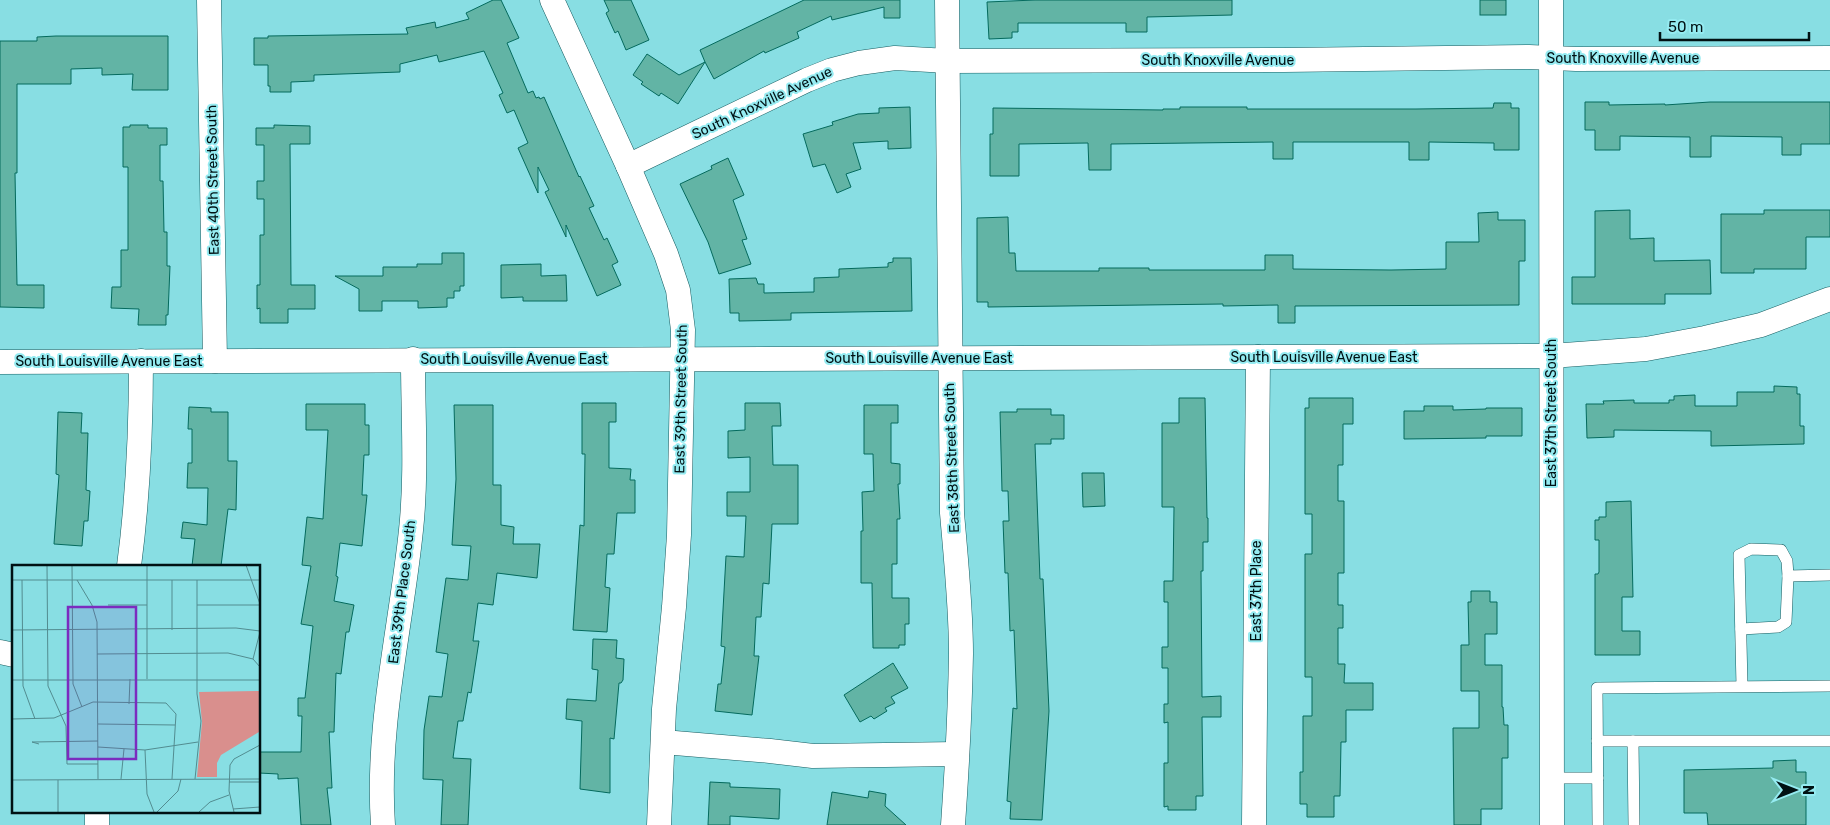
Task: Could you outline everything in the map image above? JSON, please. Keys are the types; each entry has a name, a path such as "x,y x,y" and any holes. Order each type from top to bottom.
{"street":[{"name":"East 40th Street South","path":"209,0 215,361"},
{"name":"East 39th Street South","path":"552,0 628,166 666,254 678,290 683,330 678,568 664,709 659,825"},
{"name":"East 38th Street South","path":"947,0 952,513 961,652 953,825"},
{"name":"East 37th Street South","path":"1551,0 1552,825"},
{"name":"South Knoxville Avenue","path":"628,166 807,80 832,70 859,63 895,58 948,61 1830,58"},
{"name":"South Louisville Avenue East","path":"0,362 1551,356 1646,349 1705,338 1761,325 1830,299"},
{"name":"East 37th Place","path":"1254,825 1258,357"},
{"name":"East 39th Place South","path":"383,825 383,767 388,699 411,529 413,359"},
{"path":"129,565 140,445 141,361"},
{"path":"663,742 813,756 957,754"},
{"path":"97,812 97,825"}],"lane":[{"path":"1741,629 1778,627 1786,622 1788,561 1781,550 1751,549 1740,555 1741,629 1742,686"},
{"path":"1788,576 1830,575"},
{"path":"1598,825 1597,688 1830,686"},
{"path":"1597,741 1830,741"},
{"path":"1633,741 1634,825"},
{"path":"1552,778 1598,778"}],"building":[{"path":"493,0 501,0 519,38 507,43 528,93 533,91 536,98 544,97 579,177 594,206 589,208 604,240 607,238 618,262 612,265 621,285 597,296 566,225 566,237 545,192 549,190 538,167 538,193 518,148 528,143 514,110 507,113 499,95 503,93 484,51 439,62 437,55 400,64 400,72 314,75 314,81 291,82 291,92 270,92 270,86 268,86 268,65 254,65 254,38 268,38 268,36 408,34 406,28 435,22 436,28 469,19 466,13"},
{"path":"604,0 631,0 649,40 626,50 618,31 615,33 606,13 609,11"},
{"path":"804,0 900,0 900,18 884,18 884,7 832,20 831,16 797,32 799,38 765,53 764,51 714,79 700,50"},
{"path":"1035,0 1232,0 1232,15 1147,17 1147,32 1126,32 1126,23 1018,23 1018,32 1012,32 1012,38 989,39 987,2"},
{"path":"1480,0 1506,0 1506,15 1480,15"},
{"path":"168,36 168,90 132,90 133,74 102,75 102,68 71,69 71,84 17,84 17,173 15,173 17,285 44,285 44,308 0,307 0,41 37,41 37,37"},
{"path":"647,54 679,75 705,62 678,104 661,93 659,96 641,84 643,82 633,75"},
{"path":"1585,102 1609,102 1609,105 1665,105 1710,102 1830,102 1830,144 1801,144 1801,155 1782,155 1782,137 1711,136 1711,157 1690,157 1690,137 1620,136 1620,150 1595,150 1595,130 1585,130"},
{"path":"1494,103 1511,103 1511,108 1519,108 1519,150 1494,150 1494,143 1429,142 1429,160 1409,160 1409,142 1293,142 1293,159 1273,159 1273,142 1111,144 1111,170 1089,170 1088,143 1019,144 1019,176 990,176 990,134 993,134 993,108 1163,110 1180,109 1180,107 1247,107 1247,109 1416,109 1493,108"},
{"path":"910,107 911,148 888,149 888,141 853,143 861,169 846,174 851,187 837,193 825,164 813,167 803,134 833,125 832,122 858,114 879,113 879,108"},
{"path":"130,125 148,125 148,128 167,128 167,145 160,145 160,181 163,181 164,232 167,232 167,266 170,266 166,325 138,325 139,309 111,308 112,287 121,287 121,250 128,250 128,167 123,167 123,127 130,127"},
{"path":"274,125 310,126 310,144 290,144 291,285 315,285 315,309 288,309 288,323 260,323 260,308 257,309 257,285 260,285 260,235 264,235 264,199 257,199 257,181 264,181 264,145 256,145 256,128 274,128"},
{"path":"728,158 744,195 733,200 747,239 742,240 751,264 719,274 708,242 680,184 712,169 711,166"},
{"path":"1630,210 1630,239 1654,238 1654,261 1710,260 1711,294 1665,294 1665,304 1572,304 1572,277 1595,277 1595,211"},
{"path":"1764,210 1830,210 1830,237 1806,237 1806,269 1754,269 1754,273 1721,273 1721,214 1764,214"},
{"path":"1498,212 1498,220 1525,220 1525,261 1519,261 1519,305 1295,306 1295,323 1278,323 1278,305 988,307 988,302 977,302 977,218 1008,217 1009,253 1015,253 1016,271 1099,271 1099,268 1265,270 1265,255 1293,255 1293,269 1391,270 1446,269 1446,242 1479,242 1478,213"},
{"path":"442,253 464,253 464,286 460,286 460,291 454,291 454,298 447,298 447,307 418,308 418,301 382,301 382,311 359,311 359,289 335,276 383,276 383,267 417,267 417,264 442,264"},
{"path":"893,258 911,258 912,311 791,313 791,320 739,321 739,313 730,313 729,279 756,278 758,284 764,284 764,293 814,292 814,278 839,277 839,269 888,267 888,263 893,262"},
{"path":"541,264 541,276 566,275 567,301 523,301 523,297 501,298 501,265"},
{"path":"1774,386 1797,387 1797,394 1800,394 1800,426 1804,426 1804,444 1711,446 1711,431 1614,430 1614,437 1587,438 1586,404 1604,404 1603,401 1634,400 1634,403 1669,403 1669,400 1674,400 1674,396 1695,395 1695,406 1737,406 1737,392 1774,392"},
{"path":"1179,398 1205,398 1208,542 1203,542 1203,571 1201,571 1202,697 1221,696 1221,717 1202,717 1203,796 1196,796 1196,810 1168,810 1168,806 1164,807 1164,763 1168,763 1168,722 1164,723 1164,704 1168,704 1168,668 1162,668 1162,647 1168,647 1168,602 1164,602 1164,581 1173,581 1174,507 1162,507 1162,423 1179,423"},
{"path":"1309,398 1353,398 1353,424 1343,424 1343,465 1338,465 1338,501 1344,501 1344,573 1338,573 1338,605 1343,605 1343,628 1338,628 1338,664 1345,664 1344,683 1373,683 1373,710 1346,710 1346,742 1341,742 1340,796 1334,796 1334,817 1307,817 1307,804 1300,804 1300,772 1303,772 1303,716 1312,716 1312,677 1305,677 1305,554 1312,554 1312,514 1305,514 1305,408 1309,408"},
{"path":"582,403 616,403 616,422 609,422 609,468 631,469 630,480 635,480 635,513 617,513 614,554 607,554 605,587 610,588 607,632 573,630 580,525 584,526 585,454 582,454"},
{"path":"745,403 780,403 781,426 772,426 773,465 798,465 798,524 772,524 769,584 763,583 761,617 756,617 754,656 759,656 752,715 715,711 718,684 721,684 725,647 721,646 726,556 744,557 746,516 727,516 727,492 750,492 750,457 728,458 728,431 745,430"},
{"path":"306,404 365,404 365,425 369,425 369,455 364,455 362,495 367,495 362,546 340,543 336,576 338,577 334,601 354,605 349,632 346,632 341,674 336,673 334,732 329,732 332,788 327,788 331,825 301,825 298,778 278,779 278,774 260,773 260,752 301,752 302,716 298,716 298,698 305,698 313,626 301,624 311,566 302,565 307,517 323,519 328,430 306,430"},
{"path":"454,405 493,405 493,485 501,485 501,525 514,527 513,544 540,544 537,578 497,573 493,605 478,603 473,641 479,641 471,693 468,692 463,721 458,721 453,758 471,759 468,825 441,825 443,780 423,779 424,730 429,696 442,697 448,654 436,652 446,578 468,580 471,546 452,545 456,479"},
{"path":"864,405 898,405 898,423 891,423 891,463 900,464 900,484 898,484 900,519 897,519 897,564 892,564 892,598 909,598 909,624 905,624 905,645 899,645 899,648 873,648 872,583 861,583 862,492 874,491 873,454 864,454"},
{"path":"1424,406 1453,406 1453,410 1522,408 1522,436 1404,439 1404,411 1424,411"},
{"path":"189,407 211,408 211,412 228,412 228,461 237,461 236,510 228,509 221,565 192,565 195,539 181,538 183,522 207,525 208,488 187,488 188,463 192,463 192,429 188,429"},
{"path":"1017,409 1051,409 1051,415 1064,415 1064,439 1051,439 1051,444 1035,444 1040,579 1043,579 1049,711 1042,820 1010,819 1011,802 1007,801 1013,708 1017,709 1014,630 1010,631 1008,573 1005,573 1003,521 1009,521 1008,491 1002,491 1000,412 1017,412"},
{"path":"58,412 82,413 81,433 88,433 86,490 90,491 88,521 84,521 82,546 54,544 59,475 56,474"},
{"path":"1082,473 1104,473 1105,506 1083,507"},
{"path":"1631,501 1633,597 1622,597 1622,631 1640,631 1640,655 1595,655 1595,574 1599,572 1599,540 1595,540 1595,520 1599,520 1599,517 1606,517 1606,502"},
{"path":"1471,591 1490,591 1490,602 1497,602 1497,634 1485,634 1485,665 1502,665 1502,707 1504,725 1508,725 1508,758 1502,758 1502,809 1481,809 1481,825 1454,825 1453,728 1479,728 1479,691 1461,691 1461,645 1469,645 1468,602 1471,602"},
{"path":"593,639 617,640 616,658 624,659 623,680 619,683 614,739 610,738 610,793 580,789 582,721 566,719 567,699 596,701 598,670 592,669"},
{"path":"893,663 908,688 891,697 895,703 885,708 887,711 874,719 871,716 860,722 844,695"},
{"path":"1796,760 1796,772 1806,772 1806,825 1708,825 1707,813 1684,813 1684,770 1773,768 1773,761"},
{"path":"710,782 730,783 730,787 780,789 779,819 730,816 730,825 708,825"},
{"path":"869,791 886,794 885,806 906,825 827,825 832,792 868,798"}]}
